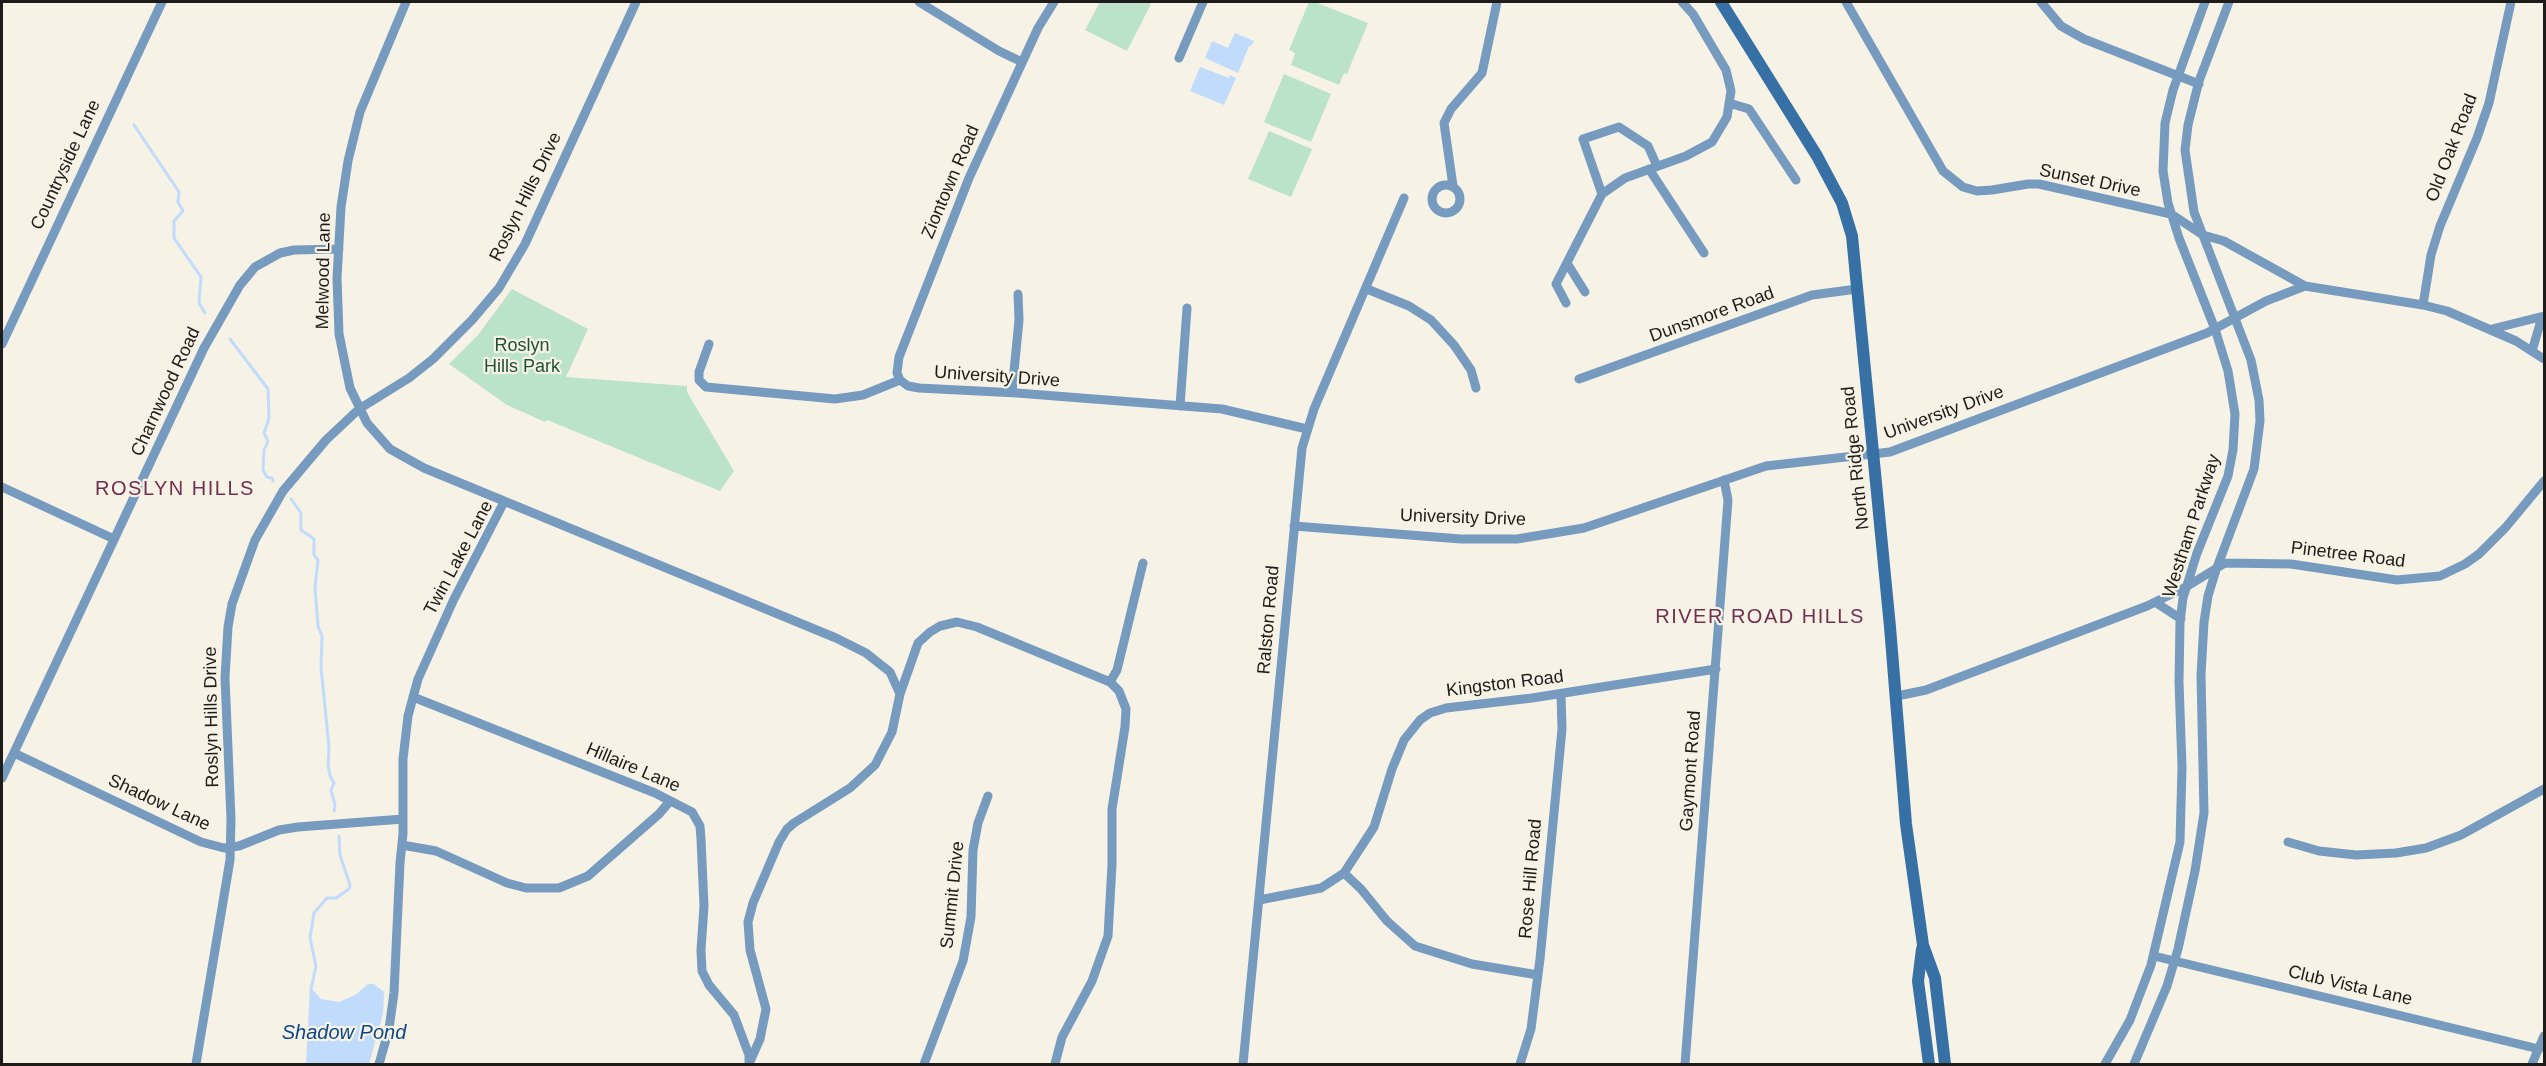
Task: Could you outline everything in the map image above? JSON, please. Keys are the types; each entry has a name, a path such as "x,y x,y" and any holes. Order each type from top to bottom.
{"main road":[{"name":"North Ridge Road","path":"1721,2 1817,156 1842,203 1851,236 1896,696 1906,824 1923,945 1935,978 1945,1065"},
{"name":"North Ridge Road","path":"1923,945 1918,981 1929,1065"}],"street":[{"name":"Countryside Lane","path":"2,344 162,2"},
{"name":"Melwood Lane","path":"406,2 372,79 356,126 345,184 339,249 337,304 339,334 350,388 359,409 378,438 401,457 504,502"},
{"name":"Roslyn Hills Drive","path":"196,1065 231,848 225,678 232,604 255,540 295,475 326,440 359,409 409,378 433,359 472,320 499,288 525,244 636,2"},
{"path":"919,2 1022,62"},
{"name":"Ziontown Road","path":"900,381 897,366 903,347 969,178 1022,62 1054,2"},
{"path":"1179,58 1203,2"},
{"path":"1453,186 1444,123 1451,109 1482,73 1497,2"},
{"path":"1566,303 1557,284 1602,194 1625,178 1686,156 1712,142 1727,117 1731,90 1726,70 1693,14 1682,2"},
{"name":"Sunset Drive","path":"1846,2 1942,171 1963,187 1988,190 2039,184 2171,214 2203,235 2224,241 2305,286"},
{"path":"2041,2 2061,26 2084,39 2199,84"},
{"name":"Westham Parkway","path":"2105,1065 2130,1020 2154,956 2180,842 2181,619 2186,587 2200,544 2221,496 2233,450 2235,414 2231,388 2215,329 2171,214 2165,188 2163,148 2165,123 2178,76 2205,2"},
{"name":"Westham Parkway","path":"2134,1065 2174,963 2195,871 2204,813 2201,675 2204,622 2208,596 2216,570 2252,476 2260,421 2255,375 2236,318 2194,212 2185,150 2188,126 2199,84 2229,2"},
{"name":"Old Oak Road","path":"2423,305 2434,246 2488,103 2511,2"},
{"path":"1729,103 1749,109 1796,180"},
{"path":"1602,194 1582,139 1618,126 1648,146 1653,168 1704,253"},
{"name":"Ralston Road","path":"1243,1065 1299,470 1307,429 1404,198"},
{"name":"Charnwood Road","path":"2,778 208,340 249,273 264,260 280,253 294,250 339,249"},
{"path":"1567,263 1585,292"},
{"path":"2305,286 2423,305 2492,329 2544,360"},
{"name":"University Drive","path":"1294,526 1461,539 1533,537 1607,522 1724,480 1777,464 1890,452 2215,329 2266,301 2305,286"},
{"path":"1367,289 1409,306 1431,320 1454,345 1471,370 1476,388"},
{"name":"Dunsmore Road","path":"1579,380 1812,295 1857,289"},
{"path":"1012,392 1019,320 1018,294"},
{"path":"1180,406 1187,308"},
{"path":"2492,329 2543,316"},
{"path":"2532,351 2543,316"},
{"path":"708,344 699,372 699,380 705,387 835,399 863,395 900,381"},
{"name":"University Drive","path":"900,381 908,386 919,388 1012,392 1250,414 1307,429"},
{"name":"Gaymont Road","path":"1685,1065 1728,500 1724,480"},
{"name":"Pinetree Road","path":"1896,696 1926,690 2156,602 2225,563 2290,564 2397,580 2440,576 2460,567 2479,554 2544,481"},
{"path":"2,488 114,539"},
{"name":"Twin Lake Lane","path":"379,1065 390,1029 394,993 403,819 403,759 408,716 418,679 454,599 504,502 836,638 874,657 895,679 900,693"},
{"path":"1110,682 1118,670 1143,563"},
{"path":"2156,602 2181,619"},
{"path":"748,1065 760,1039 766,1009 750,950 748,922 753,903 787,829 850,788 875,765 892,732 900,693 918,643 935,629 947,623 957,622 977,627 1110,682 1119,691 1126,709 1112,808 1108,936 1092,981 1062,1037 1055,1065"},
{"name":"Kingston Road","path":"1259,900 1321,888 1344,873 1374,827 1400,750 1420,720 1430,713 1446,708 1562,694 1716,669"},
{"name":"Rose Hill Road","path":"1520,1065 1531,1029 1538,975 1562,729 1562,694"},
{"name":"Hillaire Lane","path":"413,697 655,793 692,812 699,826 704,906 701,966 709,985 734,1015 749,1055 748,1065"},
{"name":"Shadow Lane","path":"14,753 201,842 231,848"},
{"path":"2288,842 2319,850 2356,855 2396,853 2426,848 2461,835 2544,789"},
{"name":"Summit Drive","path":"924,1065 963,961 971,917 973,850 978,823 988,796"},
{"path":"402,845 436,851 507,884 526,888 559,888 588,876 659,814 670,801"},
{"path":"231,848 279,830 403,819"},
{"path":"1344,873 1361,889 1387,921 1415,946 1459,961 1538,975"},
{"name":"Club Vista Lane","path":"2154,956 2174,963 2189,964 2539,1049"},
{"path":"2532,1065 2544,1036"}],"green space":[{"path":"1100,2 1146,2 1151,4 1127,51 1085,30"},
{"path":"1309,2 1315,2 1368,23 1347,74 1344,73 1339,85 1291,65 1295,53 1289,50"},
{"path":"1284,74 1331,94 1311,142 1264,122"},
{"path":"1269,131 1312,149 1291,197 1248,179"},
{"name":"Roslyn Hills Park","path":"512,289 588,329 566,377 687,386 687,392 734,471 720,491 507,405 449,364 478,335"}],"water":[{"path":"1235,33 1254,41 1249,46 1238,73 1205,58 1212,41 1228,48"},
{"path":"1200,67 1229,78 1230,75 1236,78 1224,105 1190,91"},
{"name":"Shadow Pond","path":"368,984 374,984 384,992 383,1014 369,1064 306,1064 310,987 321,999 339,1002 355,995"}],"waterway":[{"path":"134,125 179,192 178,202 183,211 174,221 174,238 201,277 199,303 205,313"},
{"path":"230,339 268,389 269,418 264,433 268,441 264,450 263,470 273,481"},
{"path":"291,499 301,513 301,530 314,539 314,555 318,560 315,588 318,626 322,636 321,667 329,747 328,765 334,783 331,790 335,805 334,811"},
{"path":"311,989 316,966 310,938 314,913 327,898 336,898 349,889 350,885 340,855 339,836"}],"district":[{"name":"ROSLYN HILLS","path":"175,489"},
{"name":"RIVER ROAD HILLS","path":"1760,617"}]}
